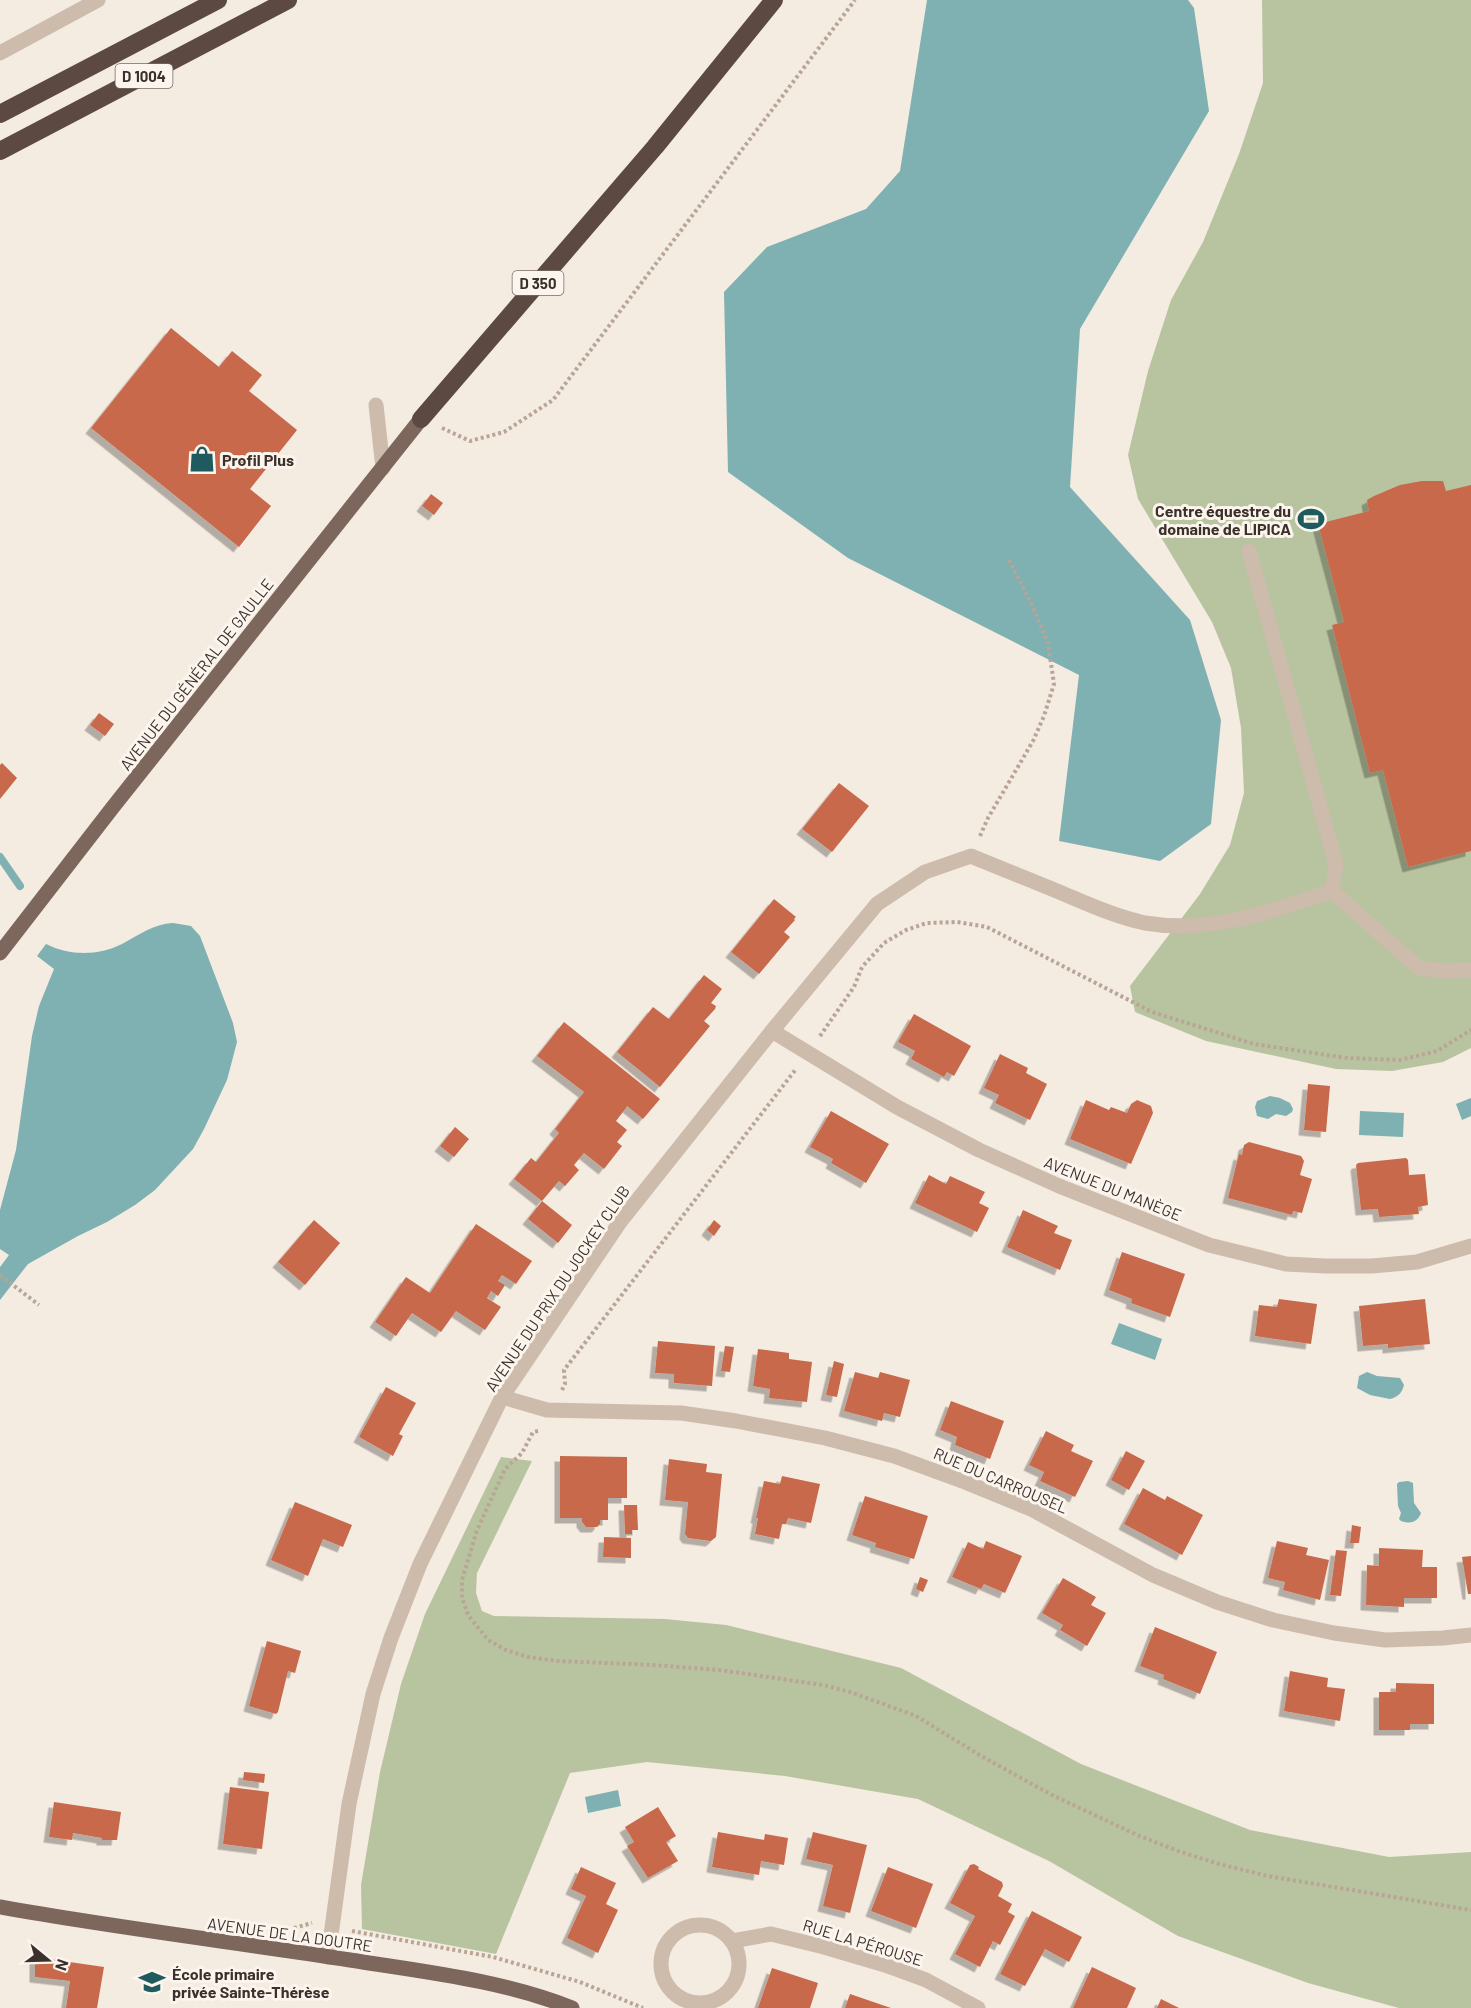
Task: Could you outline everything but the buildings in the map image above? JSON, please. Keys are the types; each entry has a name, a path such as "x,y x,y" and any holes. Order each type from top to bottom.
{"highway":[{"name":"D 1004","path":"0,114 218,0"},
{"name":"D 1004","path":"0,151 288,0"},
{"name":"D 350","path":"421,419 654,147 774,0"}],"main road":[{"name":"AVENUE DU GÉNÉRAL DE GAULLE","path":"0,953 421,419"},
{"name":"AVENUE DE LA DOUTRE","path":"0,1907 188,1938 473,1980 524,1992 572,2008"}],"street":[{"path":"0,53 98,0"},
{"path":"376,405 383,468"},
{"path":"1249,551 1336,864 1332,891"},
{"path":"971,856 1106,912 1146,923 1185,925 1232,921 1287,907 1332,891"},
{"name":"AVENUE DU PRIX DU JOCKEY CLUB","path":"328,1957 349,1804 373,1694 391,1638 420,1564 502,1397 620,1222 772,1031 877,904 925,872 971,856"},
{"path":"1332,891 1419,968 1443,971 1471,970"},
{"name":"AVENUE DU MANÈGE","path":"772,1031 897,1107 978,1150 1069,1191 1209,1245 1286,1264 1325,1266 1372,1266 1418,1262 1471,1246"},
{"name":"RUE DU CARROUSEL","path":"502,1397 547,1410 681,1413 825,1438 894,1456 965,1482 1031,1509 1153,1575 1217,1602 1274,1620 1385,1640 1471,1635"},
{"path":"701,1924 713,1926 724,1932 732,1941 738,1954 739,1967 728,1992 716,2000 703,2003 689,2002 677,1996 667,1986 660,1962 669,1939 678,1931 701,1924"},
{"name":"RUE LA PÉROUSE","path":"732,1941 771,1934 824,1947 926,1980 978,2008"}],"path":[{"path":"421,419 470,441 504,432 553,400 855,0"},
{"path":"971,856 988,818 1033,741 1054,684 1048,643 1009,560"},
{"path":"1471,1030 1437,1051 1400,1060 1347,1058 1254,1044 1152,1012 987,927 957,922 927,923 906,930 884,943 862,967 854,987 808,1054 564,1370 566,1384 558,1395 559,1424 533,1432 522,1453 505,1469 477,1530 465,1567 462,1598 464,1607 474,1624 488,1640 506,1650 528,1657 558,1661 720,1670 823,1685 850,1692 915,1716 1052,1795 1137,1835 1179,1851 1268,1876 1471,1910"},
{"path":"0,1275 39,1305"}],"green space":[{"name":"Centre équestre du domaine de LIPICA","path":"1262,0 1471,0 1471,1048 1443,1062 1392,1071 1336,1069 1206,1041 1135,1012 1130,986 1200,894 1230,845 1244,793 1241,728 1231,668 1212,622 1138,499 1128,455 1148,371 1171,300 1203,242 1239,154 1263,83"},
{"path":"501,1457 532,1461 477,1573 476,1593 482,1611 494,1616 665,1619 726,1625 901,1668 1081,1764 1250,1830 1389,1857 1471,1852 1471,2008 1399,2008 1308,1983 1178,1936 1049,1861 918,1799 785,1776 647,1762 570,1773 496,1954 362,1929 361,1885 380,1772 401,1684 425,1614"}],"water":[{"path":"927,0 1188,0 1194,8 1209,111 1080,329 1070,487 1190,620 1221,720 1211,824 1160,861 1059,841 1079,675 848,558 728,472 724,292 767,247 866,209 900,171"},
{"path":"173,923 191,926 200,936 233,1023 237,1042 227,1080 193,1149 155,1190 107,1222 28,1264 0,1300 0,1267 9,1255 0,1249 0,1210 16,1150 32,1036 39,1006 54,969 37,956 46,944 65,951 84,953 103,951 153,928"},
{"path":"1270,1096 1290,1103 1292,1112 1286,1116 1276,1114 1268,1119 1257,1116 1255,1107 1257,1101"},
{"path":"1471,1098 1471,1116 1462,1120 1456,1104"},
{"path":"1360,1111 1404,1113 1403,1137 1359,1135"},
{"path":"1119,1323 1162,1339 1155,1360 1111,1344"},
{"path":"1367,1372 1377,1376 1400,1378 1404,1385 1402,1390 1390,1399 1370,1395 1357,1388 1359,1376"},
{"path":"1408,1481 1413,1483 1414,1503 1421,1513 1415,1521 1410,1522 1399,1519 1401,1513 1398,1506 1397,1484"},
{"path":"618,1790 621,1806 588,1813 585,1797"}],"waterway":[{"path":"0,857 20,886"}],"place":[{"name":"Profil Plus","path":"202,459"},
{"name":"Centre équestre du domaine de LIPICA","path":"1311,519"},
{"name":"École primaire privée Sainte-Thérèse","path":"152,1982"}]}
